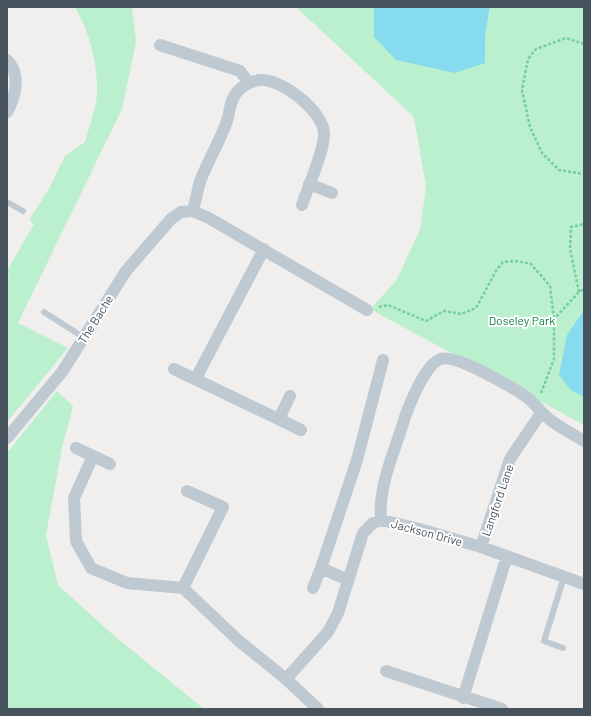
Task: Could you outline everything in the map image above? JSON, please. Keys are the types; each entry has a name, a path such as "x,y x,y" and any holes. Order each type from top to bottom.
{"street":[{"path":"160,45 240,71 248,82"},
{"path":"7,60 14,71 16,85 14,96 7,112"},
{"path":"302,205 323,144 324,133 322,123 309,106 276,83 262,80 248,82 237,92 232,100 227,121 200,181 196,202 192,211 207,217 264,249 367,310"},
{"path":"309,184 332,193"},
{"name":"The Bache","path":"7,438 62,372 126,271 171,219 181,212 192,211"},
{"path":"196,378 264,249"},
{"path":"381,520 381,495 408,411 417,389 435,362 447,358 458,361 497,379 532,403 541,413 584,441"},
{"path":"313,588 357,460 383,360"},
{"path":"174,369 196,378 301,430"},
{"path":"279,419 290,396"},
{"name":"Langford Lane","path":"481,548 510,459 541,413"},
{"path":"76,448 110,464"},
{"path":"93,456 74,498 76,541 91,568 127,583 183,588 239,640 286,679 318,709"},
{"path":"183,588 223,507 187,491"},
{"name":"Jackson Drive","path":"286,679 328,632 338,613 363,533 373,524 381,520 416,528 508,556 584,584"},
{"path":"463,698 508,556"},
{"path":"321,568 348,580"},
{"path":"386,671 463,698 502,709"}],"lane":[{"path":"7,202 23,211"},
{"path":"44,312 83,338"},
{"path":"563,648 544,641 564,577"}],"path":[{"path":"584,44 566,38 536,49 528,59 522,90 530,127 542,153 559,170 584,174"},
{"path":"578,292 570,249 571,227 584,224"},
{"path":"367,310 388,305 426,321 444,311 461,314 476,308 496,271 503,262 517,260 531,264 550,286 554,319 554,359 541,393 532,403"},
{"path":"554,319 578,292 584,289"}],"green space":[{"path":"75,7 132,7 136,42 122,109 18,323 68,348 7,422 7,281 9,277 7,271 34,224 29,220 49,189 65,156 85,142 94,112 97,94 96,71 92,49 85,27"},
{"name":"Doseley Park","path":"296,7 374,7 374,37 485,63 485,36 490,7 584,7 584,425 370,309 396,281 420,230 426,187 414,117"},
{"path":"57,391 73,406 62,448 46,535 58,585 111,633 204,709 7,709 7,453"}],"water":[{"path":"374,7 490,7 485,36 485,63 455,73 396,60 374,37"},
{"path":"584,310 584,397 571,390 559,375 567,335"}]}
